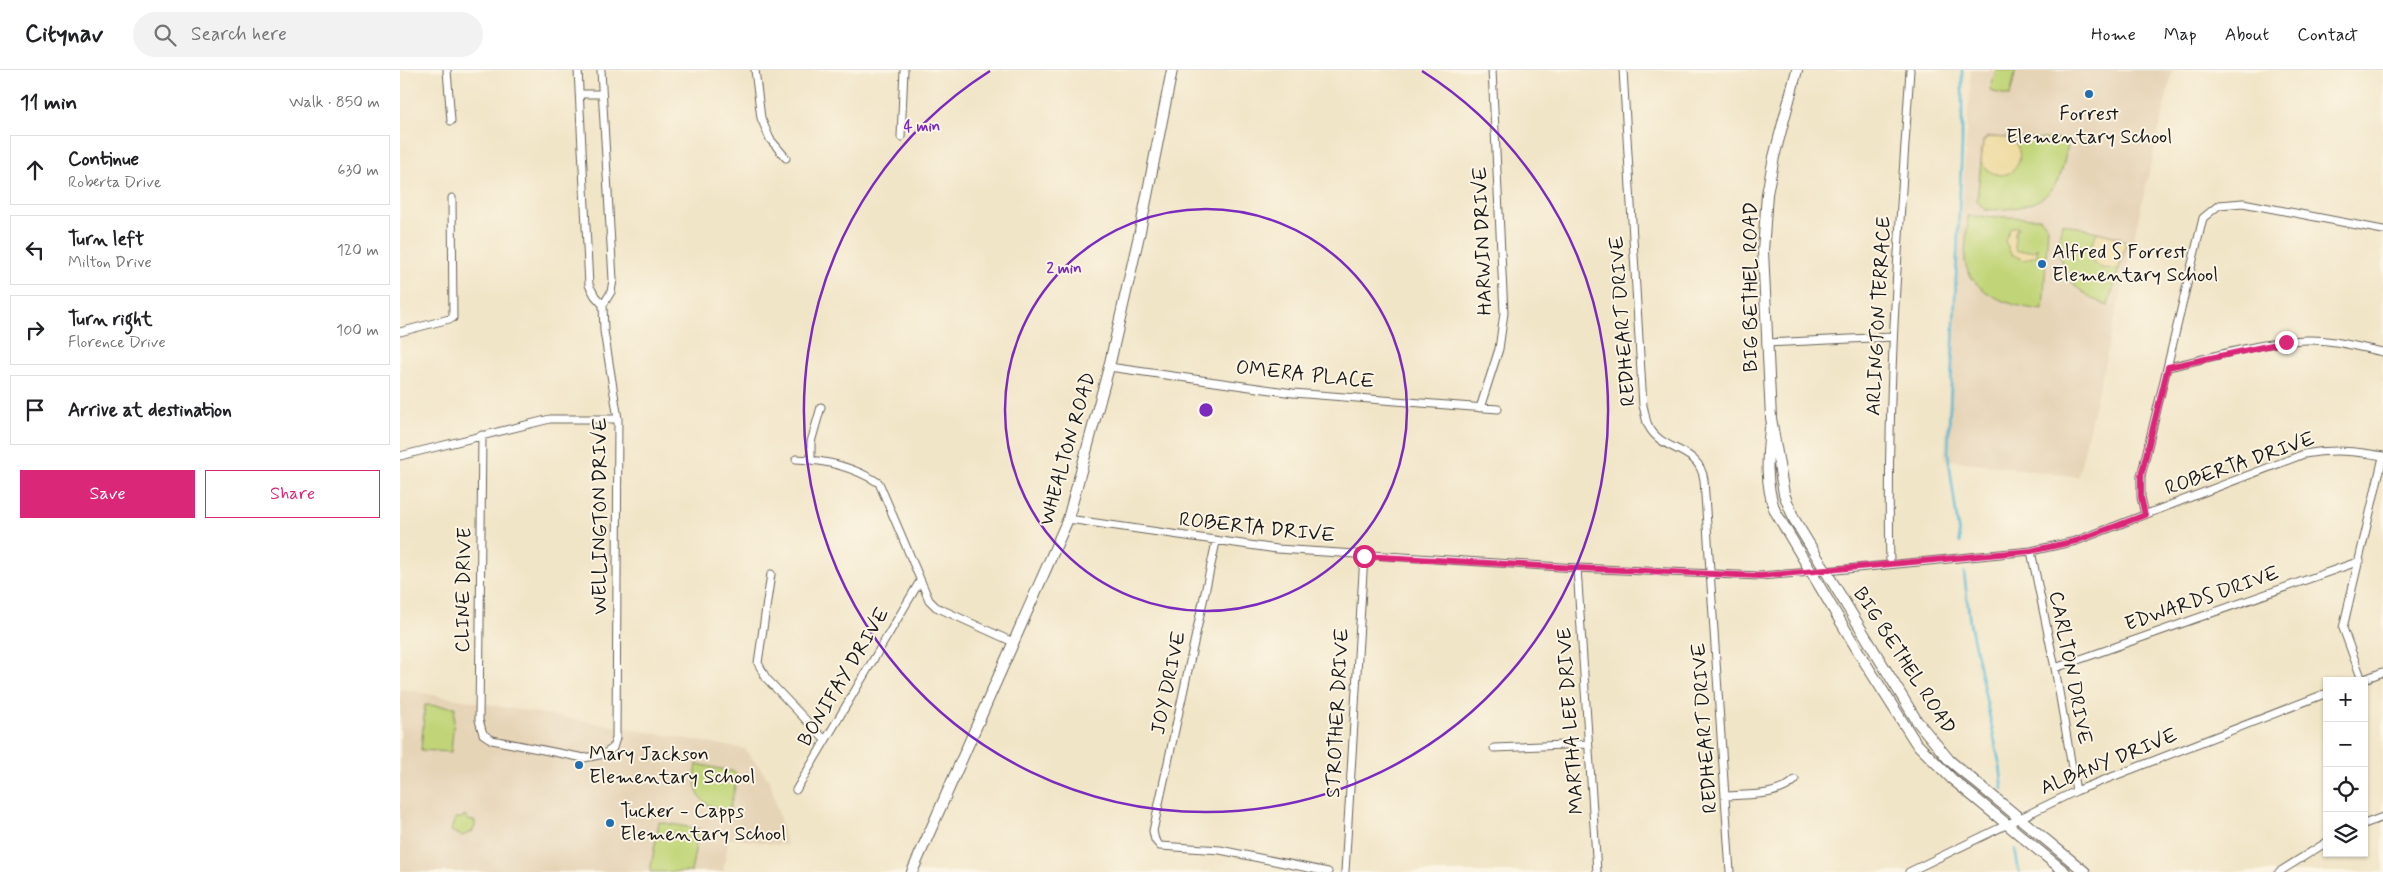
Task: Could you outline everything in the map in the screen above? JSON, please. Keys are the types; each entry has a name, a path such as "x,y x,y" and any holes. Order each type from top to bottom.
{"main road":[{"name":"WHEALTON ROAD","path":"912,872 1068,519 1109,367 1140,231 1172,70"},
{"name":"BIG BETHEL ROAD","path":"1797,70 1774,157 1767,194 1764,251 1766,343 1771,418 1786,501 1924,733 1945,756 2085,872"},
{"name":"BIG BETHEL ROAD","path":"1771,418 1767,459 1771,498 1779,519 1898,716 1930,759 2065,872"},
{"path":"1898,716 1909,708"}],"street":[{"path":"447,70 451,121"},
{"path":"578,70 589,285 594,296 603,305"},
{"name":"WELLINGTON DRIVE","path":"492,740 584,758 599,755 613,748 616,728 618,420 604,331 603,305 611,292 613,280 601,70"},
{"path":"755,70 761,118 770,139 786,158"},
{"path":"901,136 904,70"},
{"name":"HARWIN DRIVE","path":"1480,408 1499,350 1504,313 1492,70"},
{"name":"REDHEART DRIVE","path":"1623,70 1644,406 1648,425 1661,441 1678,451 1688,454 1702,469 1730,872"},
{"name":"ARLINGTON TERRACE","path":"1890,564 1888,484 1892,337 1910,70"},
{"path":"580,94 602,94"},
{"path":"400,332 452,318 452,198"},
{"path":"2145,515 2141,497 2141,476 2203,218 2219,205 2243,203 2383,230"},
{"path":"1766,343 1892,337"},
{"path":"2168,367 2286,342 2308,340 2329,341 2383,352"},
{"name":"OMERA PLACE","path":"1109,367 1294,392 1498,409"},
{"path":"811,460 812,442 821,408"},
{"path":"400,456 550,420 618,420"},
{"name":"CLINE DRIVE","path":"482,435 479,720 483,734 492,740"},
{"name":"ROBERTA DRIVE","path":"1068,519 1216,542 1277,549 1577,568 1760,576 1811,573 2031,551 2076,541 2304,454 2325,450 2347,450 2383,456"},
{"path":"2359,677 2343,628 2383,456"},
{"path":"796,459 820,460 865,474 878,483 924,593 936,607 1013,642"},
{"name":"JOY DRIVE","path":"1216,542 1153,831 1155,840 1160,846 1220,850 1328,872"},
{"name":"CARLTON DRIVE","path":"2031,551 2055,668 2076,790"},
{"name":"STROTHER DRIVE","path":"1344,872 1364,556"},
{"name":"EDWARDS DRIVE","path":"2055,668 2360,561"},
{"name":"MARTHA LEE DRIVE","path":"1577,568 1597,872"},
{"path":"771,574 758,663 766,678 825,740"},
{"name":"BONIFAY DRIVE","path":"796,790 920,581"},
{"path":"2368,677 2383,672"},
{"name":"ALBANY DRIVE","path":"1909,872 2076,790 2323,695"},
{"path":"1494,748 1588,744"},
{"path":"1726,796 1776,791 1795,780"},
{"path":"2368,823 2383,817"},
{"path":"2279,872 2323,844"}],"shaded area":[{"name":"Alfred S Forrest Elementary School","path":"1971,70 2173,70 2078,477 1944,459"},
{"name":"Mary Jackson Elementary School","path":"400,689 745,749 770,781 787,846 729,838 723,872 400,872"}],"green space":[{"path":"1996,70 2016,70 2010,96 1990,91"},
{"path":"1988,137 2067,140 2065,160 2060,175 2053,187 2033,203 2020,207 1985,210 1977,201 1983,141"},
{"path":"1968,216 2040,218 2048,227 2043,310 2009,303 1987,293 1978,286 1971,277 1965,262"},
{"path":"2062,223 2121,238 2126,244 2108,306 2083,292 2073,284 2066,274 2059,252"},
{"path":"425,705 455,707 451,752 421,750"},
{"path":"697,764 735,772 738,775 729,811 711,806 700,797 696,783"},
{"path":"464,815 467,817 467,820 475,821 475,826 472,832 462,836 451,831 455,818 462,818"},
{"path":"659,822 699,829 691,872 650,872"}],"sand":[{"path":"1988,137 2011,138 2018,147 2020,156 2018,164 2013,170 2006,174 1998,175 1981,163 1983,141"},
{"path":"2011,227 2018,227 2015,232 2015,248 2017,251 2033,251 2037,248 2037,255 2024,260 2011,254 2005,241"},
{"path":"2097,232 2121,238 2126,244 2119,269 2102,268 2092,261 2091,246"}],"waterway":[{"path":"1960,543 1948,453 1962,145 1962,70"},
{"path":"1964,572 1970,623 2000,766 2003,789"},
{"path":"2015,849 2019,872"}],"place":[{"name":"Forrest Elementary School","path":"2089,94"},
{"name":"Alfred S Forrest Elementary School","path":"2042,264"},
{"name":"Mary Jackson Elementary School","path":"579,765"},
{"name":"Tucker - Capps Elementary School","path":"610,823"}],"route":[{"path":"1364,556 1760,576 1811,573 2031,551 2076,541 2145,515 2141,497 2141,476 2168,367 2286,342"}]}
